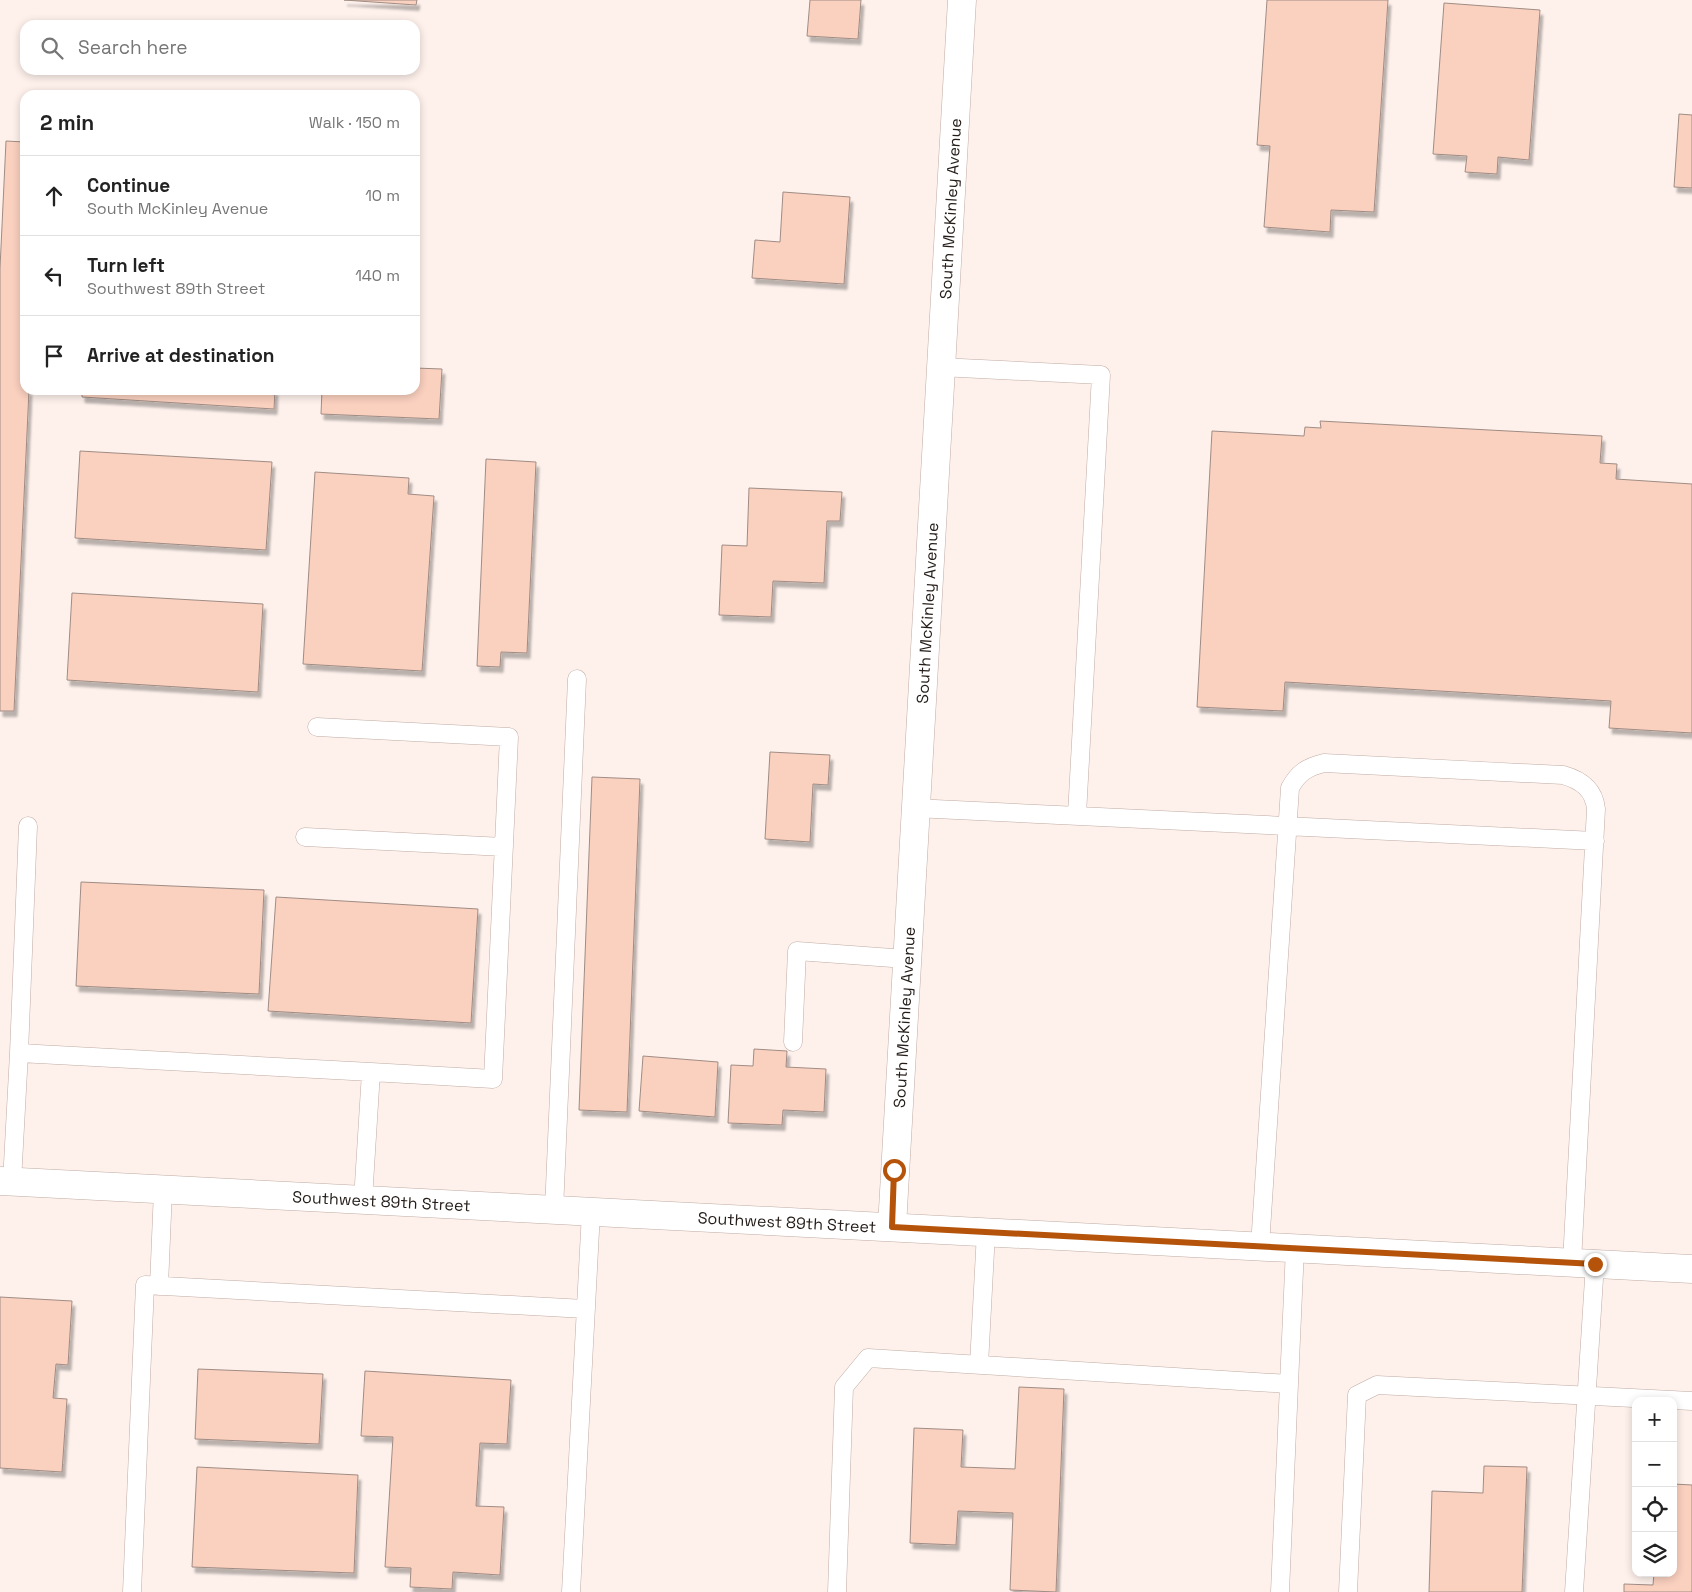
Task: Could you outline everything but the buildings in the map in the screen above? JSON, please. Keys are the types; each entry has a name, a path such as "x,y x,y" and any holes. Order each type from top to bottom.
{"main road":[{"name":"South McKinley Avenue","path":"892,1227 914,808 962,0"},
{"name":"Southwest 89th Street","path":"6,1181 1692,1269"}],"lane":[{"path":"940,367 1102,375 1077,816"},
{"path":"554,1210 577,679"},
{"path":"19,1053 493,1079 509,737 317,727"},
{"path":"1260,1246 1287,826 1290,788 1293,783 1304,770 1324,763 1553,774 1574,778 1592,791 1596,809 1584,1263 1586,1398 1574,1592"},
{"path":"914,808 1595,842"},
{"path":"6,1181 19,1053 28,826"},
{"path":"305,836 504,847"},
{"path":"793,1042 797,952 906,959"},
{"path":"363,1200 371,1072"},
{"path":"159,1286 163,1190"},
{"path":"571,1592 591,1212"},
{"path":"979,1365 986,1232"},
{"path":"1280,1592 1295,1248"},
{"path":"132,1592 145,1285 585,1309"},
{"path":"837,1592 844,1387 868,1358 1289,1384"},
{"path":"1348,1592 1357,1395 1377,1386 1586,1398 1692,1401"}],"route":[{"path":"894,1170 892,1227 1595,1264"}]}
